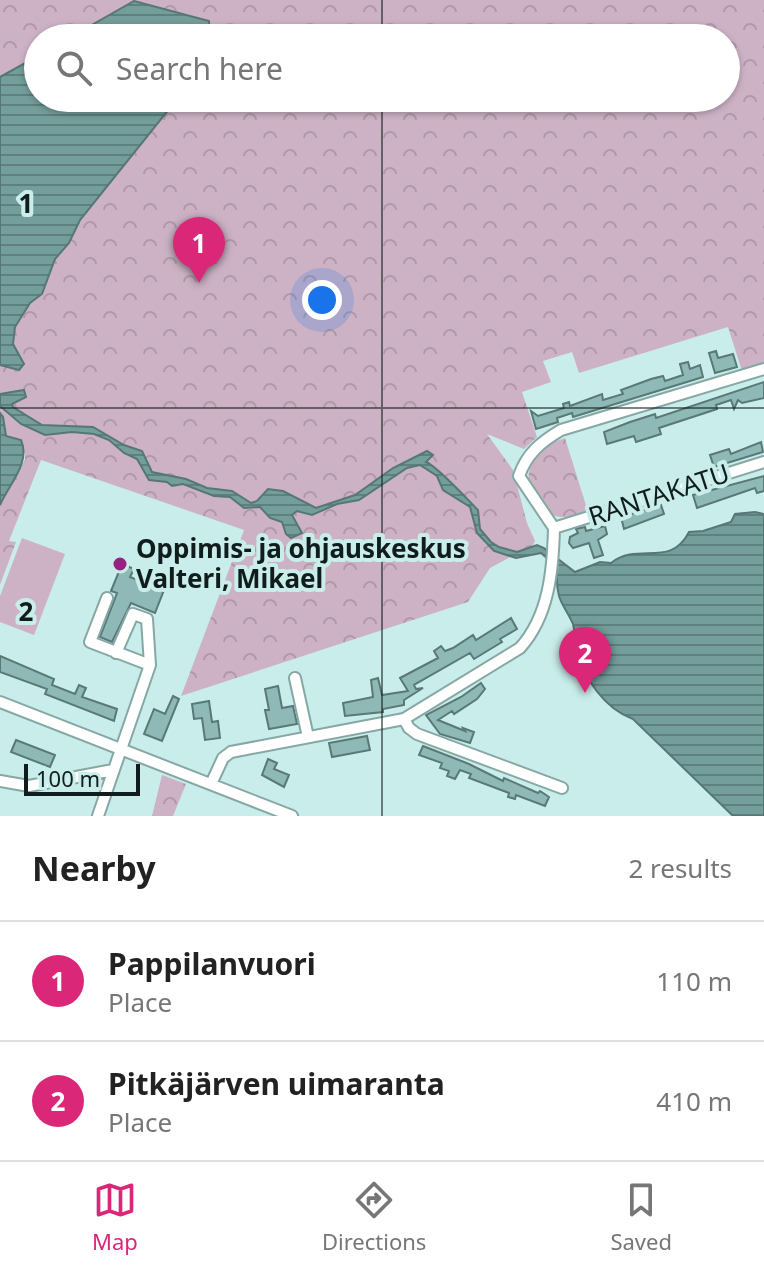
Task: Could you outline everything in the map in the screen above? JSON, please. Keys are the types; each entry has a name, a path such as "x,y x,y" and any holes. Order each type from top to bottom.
{"street":[{"path":"211,784 223,758 231,752 404,719 520,648 532,634 541,614 554,550 554,528 519,476 523,464 541,442 561,430 764,369"},
{"name":"RANTAKATU","path":"554,528 764,462"},
{"path":"107,598 90,642 150,665"},
{"path":"98,816 150,665 147,619 133,614 116,653"},
{"path":"295,678 308,737"},
{"path":"0,702 292,816"},
{"path":"404,719 417,734 562,788"},
{"path":"0,781 29,786 113,770"}],"green space":[{"path":"0,0 764,0 764,364 742,371 728,327 579,373 572,352 543,361 551,382 522,392 537,437 524,449 487,434 513,470 535,541 533,545 490,568 468,602 181,696 244,530 41,460 9,541 16,542 0,585 0,505 25,460 25,453 0,449 0,321 14,337 15,327 30,303 42,294 55,259 69,243 80,220 167,112 740,112 740,24 208,24 208,21 134,1 94,24 24,24 24,64 0,77"},
{"path":"565,438 588,512 564,517 550,514 536,501 531,493 529,474 541,449"},
{"path":"22,538 65,554 34,635 0,622 0,596"},
{"path":"162,775 186,784 173,816 152,816"}],"water":[{"path":"134,1 209,21 209,24 94,24"},
{"path":"24,64 24,112 167,112 80,220 69,243 55,259 42,294 30,303 15,327 13,344 24,364 19,370 0,365 0,77"},
{"path":"24,390 26,397 12,404 13,407 42,425 93,427 124,445 142,451 152,472 186,479 207,488 232,491 251,503 268,489 283,491 316,508 355,495 393,468 427,451 433,455 426,462 445,476 478,510 480,529 491,542 517,552 537,545 575,572 632,554 673,549 689,532 731,522 735,514 764,514 764,816 733,816 633,719 605,700 584,671 573,624 559,596 553,564 541,553 516,558 494,551 477,533 470,507 443,490 437,476 420,465 407,468 359,500 337,504 312,515 297,511 292,515 302,533 291,538 282,522 270,518 260,507 244,508 230,497 214,496 183,484 172,486 167,482 149,480 137,459 109,440 94,434 72,432 45,435 21,424 0,406 0,394"},
{"path":"0,413 6,436 21,440 23,457 18,473 0,505"}],"building":[{"path":"716,351 718,358 733,354 737,367 715,373 709,353"},
{"path":"688,362 690,369 700,365 703,377 573,417 572,413 557,418 558,422 536,429 531,411 538,416 564,408 563,404 569,402 570,406 602,394 603,400 623,394 621,390 651,379 663,376 665,381 683,375 680,364"},
{"path":"764,382 764,398 742,403 738,400 734,409 731,400 716,405 717,409 659,428 661,434 636,442 634,436 607,444 604,432"},
{"path":"761,442 763,452 714,467 710,455 729,449 731,454"},
{"path":"764,476 764,491 757,493 755,488 697,508 693,495"},
{"path":"661,505 664,514 624,529 621,517"},
{"path":"605,526 607,534 598,540 603,555 594,558 589,543 573,548 569,543 570,537 578,533 576,529 585,527 586,531"},
{"path":"122,564 134,569 130,577 164,590 155,613 131,603 112,642 100,637 117,593 111,591"},
{"path":"511,618 517,629 500,639 502,642 474,659 470,653 414,685 416,689 423,688 404,700 404,705 383,709 383,712 345,716 343,703 373,697 371,680 378,678 382,695 408,691 400,678 438,658 434,651 441,646 445,651 473,635 476,640"},
{"path":"0,656 54,679 52,685 75,694 79,685 86,688 82,697 117,709 114,721 45,694 47,689 0,672"},
{"path":"481,683 485,689 477,699 438,720 474,732 470,743 440,734 426,715"},
{"path":"278,686 282,708 293,706 297,724 269,729 265,689"},
{"path":"173,696 179,699 162,741 144,734 154,709 165,714"},
{"path":"209,701 212,722 218,721 220,738 205,740 202,718 194,719 192,704"},
{"path":"367,736 370,750 332,757 329,743"},
{"path":"16,740 55,755 50,767 11,752"},
{"path":"423,746 503,781 504,778 538,793 540,791 549,797 545,806 516,795 515,799 508,797 509,793 469,778 471,774 460,770 455,779 447,776 449,771 440,768 442,763 419,755"},
{"path":"268,759 277,763 274,769 289,775 284,787 262,775"}],"place":[{"name":"Pappilanvuori","path":"199,283"},
{"name":"Oppimis- ja ohjauskeskus Valteri, Mikael","path":"120,564"},
{"name":"Pitkäjärven uimaranta","path":"585,693"}]}
